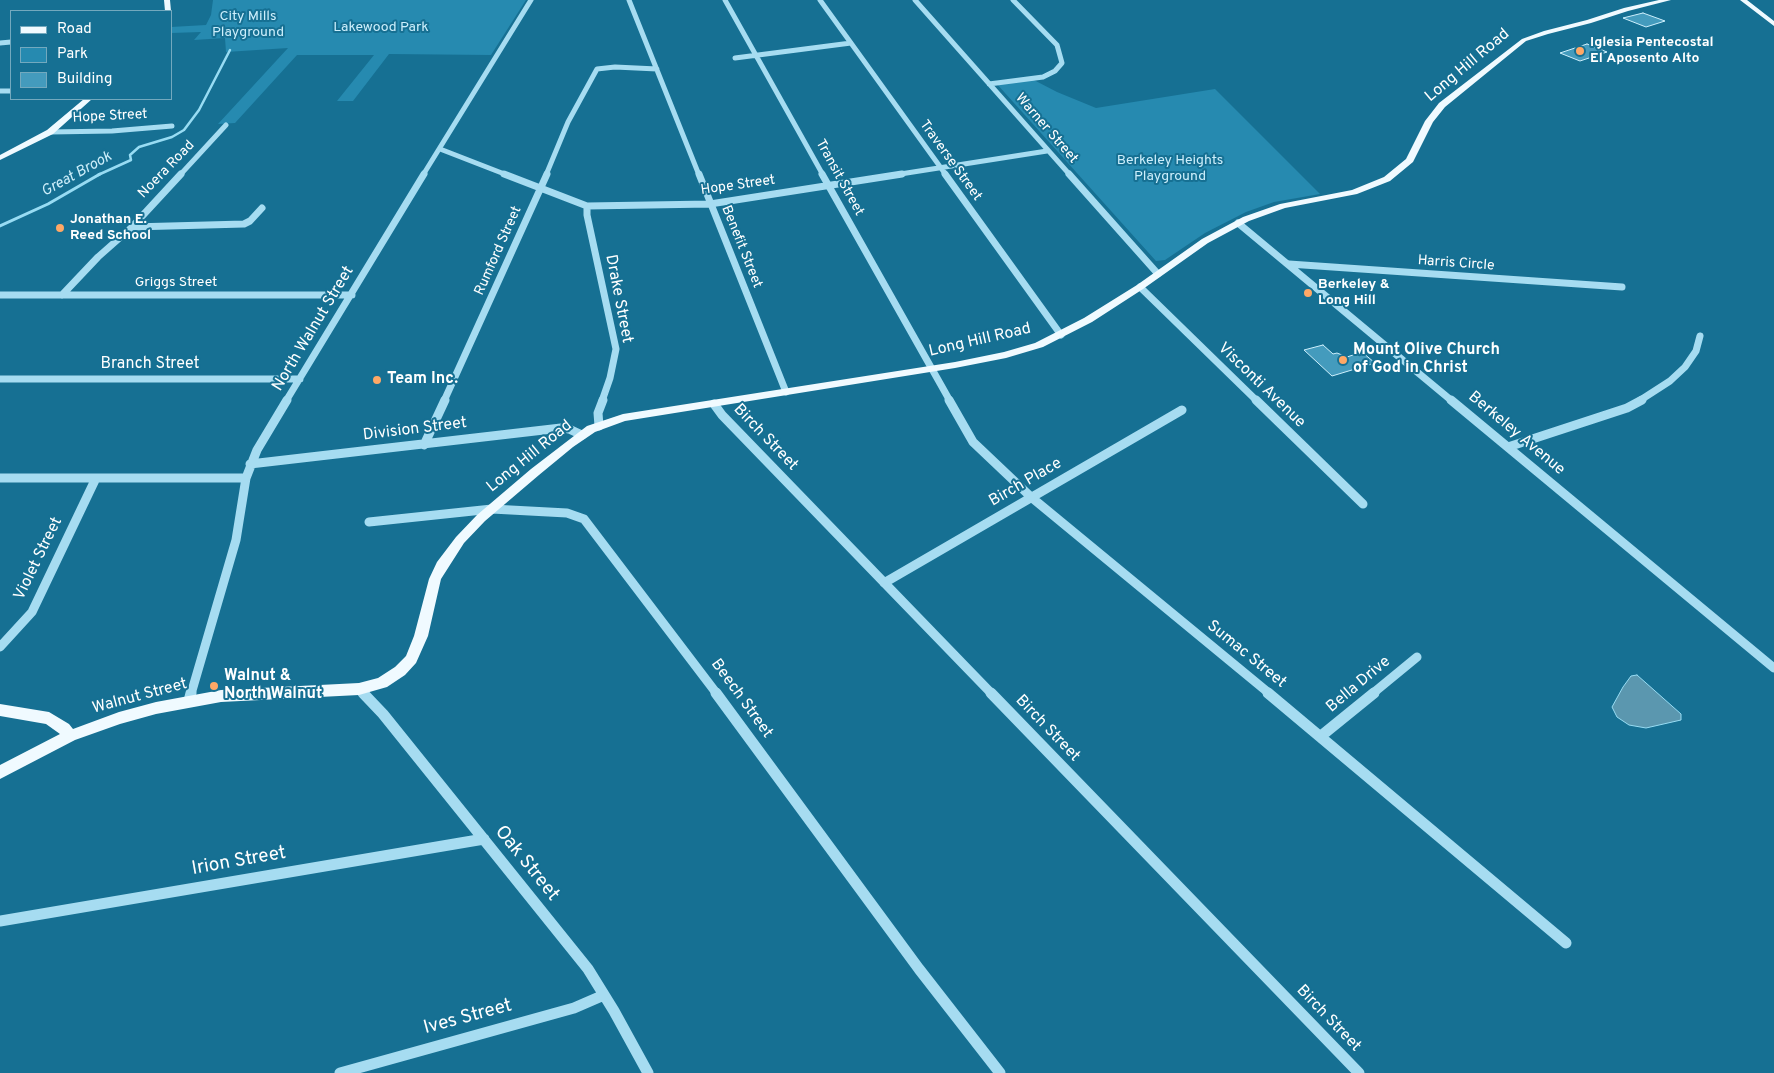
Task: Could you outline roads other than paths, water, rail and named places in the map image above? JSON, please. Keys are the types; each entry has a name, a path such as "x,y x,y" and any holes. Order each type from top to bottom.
{"main road":[{"name":"Long Hill Road","path":"359,689 382,683 400,671 411,659 421,636 428,603 438,572 460,540 492,510 582,435 599,426 623,418 931,369 1006,355 1061,336 1140,287 1205,241 1238,223 1273,209 1345,194 1372,186 1387,179 1410,160 1429,121 1442,105 1524,40 1546,32 1589,22 1626,9 1668,0"},
{"path":"1743,0 1774,24"},
{"path":"0,158 50,132 87,100"},
{"name":"Walnut Street","path":"0,772 70,736 145,710 189,701 251,694 359,689"},
{"path":"0,710 49,718 64,728 70,736"}],"street":[{"name":"North Walnut Street","path":"189,701 236,540 250,464 266,434 531,0"},
{"name":"Benefit Street","path":"629,0 786,392"},
{"name":"Transit Street","path":"725,0 931,369"},
{"name":"Traverse Street","path":"820,0 1061,336"},
{"name":"Warner Street","path":"915,0 1158,274"},
{"path":"989,84 1043,77 1055,71 1062,63 1058,47 1013,0"},
{"path":"735,58 851,43"},
{"name":"Rumford Street","path":"424,444 541,188 568,122 594,72 598,69 615,67 657,69"},
{"name":"Noera Road","path":"62,295 98,257 132,227 226,125"},
{"name":"Hope Street","path":"50,132 172,126"},
{"name":"Hope Street","path":"440,149 587,206 710,204 1048,151"},
{"name":"Drake Street","path":"587,206 587,215 616,350 610,378 598,413 599,426"},
{"path":"132,227 247,223 262,208"},
{"name":"Berkeley Avenue","path":"1238,223 1774,668"},
{"name":"Harris Circle","path":"1289,264 1622,287"},
{"name":"Visconti Avenue","path":"1140,287 1362,504"},
{"name":"Griggs Street","path":"0,295 352,295"},
{"path":"1508,447 1627,408 1652,394 1670,381 1684,367 1696,351 1700,336"},
{"name":"Sumac Street","path":"931,369 973,442 1031,497 1322,736 1566,943"},
{"name":"Branch Street","path":"0,379 300,379"},
{"name":"Birch Street","path":"714,404 722,415 884,583 1360,1073"},
{"name":"Birch Place","path":"884,583 1182,410"},
{"name":"Division Street","path":"250,464 561,428 572,430 582,435"},
{"path":"0,478 246,478"},
{"name":"Violet Street","path":"0,647 32,612 96,478"},
{"name":"Beech Street","path":"369,522 492,510 566,513 580,517 589,524 697,666 919,969 1000,1073"},
{"name":"Bella Drive","path":"1322,736 1417,657"},
{"name":"Oak Street","path":"359,689 384,714 576,953 604,995 648,1073"},
{"name":"Irion Street","path":"0,921 484,839"},
{"name":"Ives Street","path":"340,1073 574,1008 604,995"}],"waterway":[{"name":"Great Brook","path":"99,174 131,160 130,155 139,147 172,137 184,130 199,110 230,50"},
{"name":"Great Brook","path":"0,226 48,204 99,174"}],"place":[{"name":"Iglesia Pentecostal El Aposento Alto","path":"1580,51"},
{"name":"Jonathan E. Reed School","path":"60,228"},
{"name":"Berkeley & Long Hill","path":"1308,293"},
{"name":"Mount Olive Church of God in Christ","path":"1343,360"},
{"name":"Team Inc.","path":"377,380"},
{"name":"Walnut & North Walnut","path":"214,686"}],"park label":[{"name":"City Mills Playground","path":"248,25"},
{"name":"Lakewood Park","path":"381,28"},
{"name":"Berkeley Heights Playground","path":"1170,170"}]}
